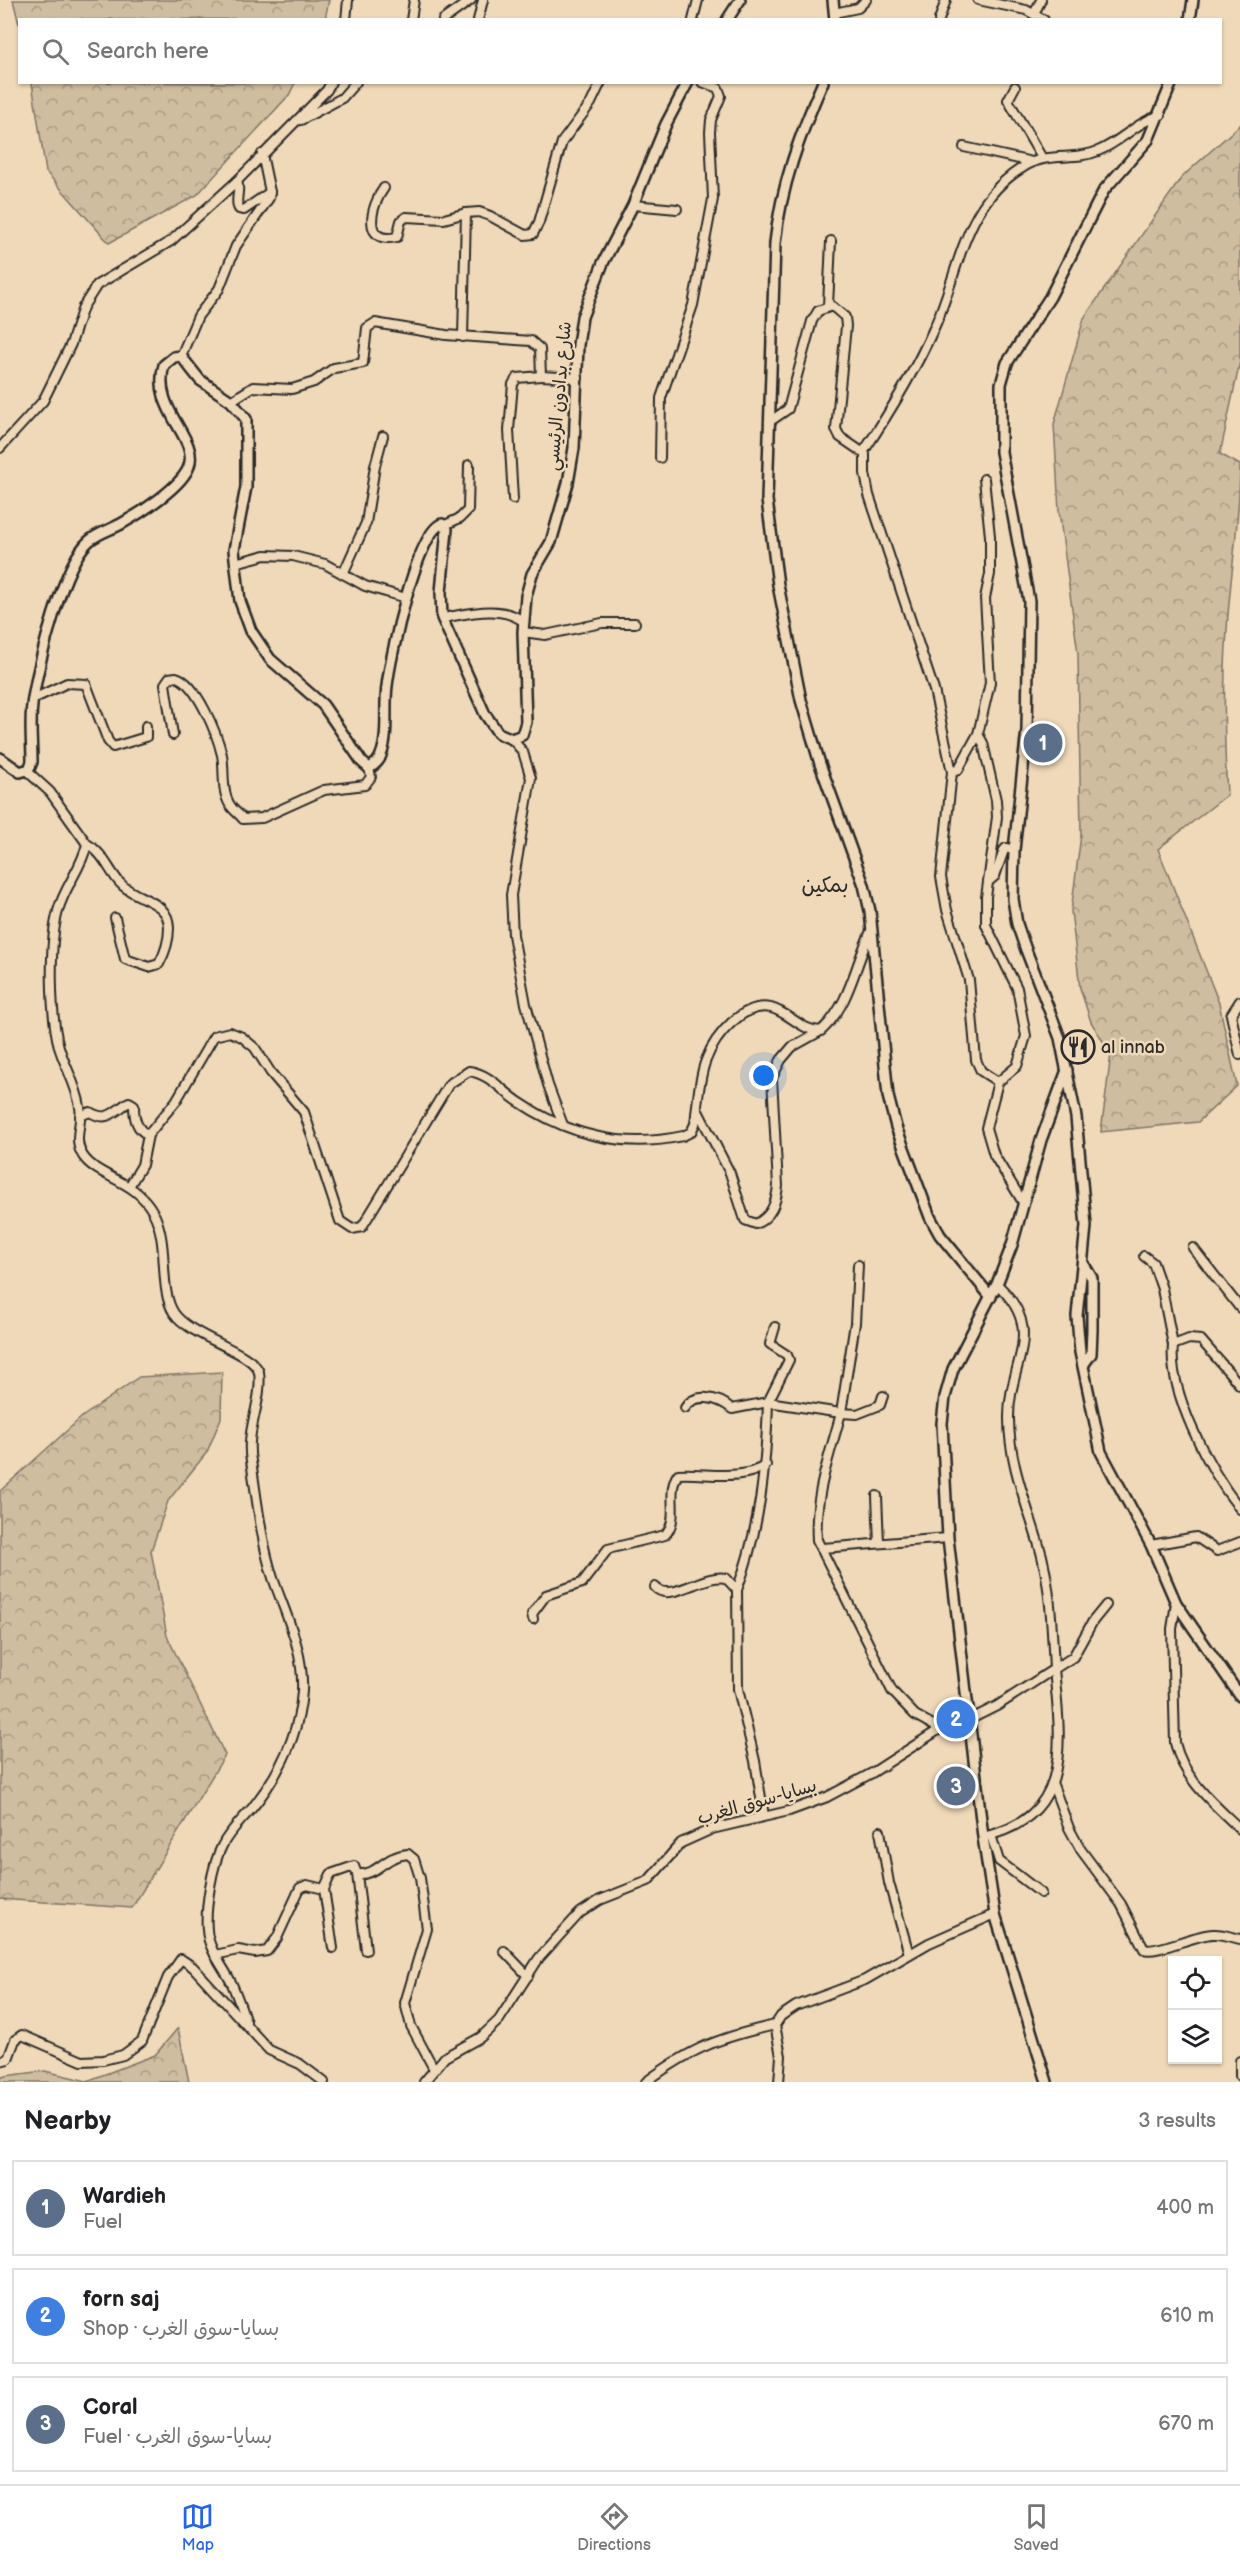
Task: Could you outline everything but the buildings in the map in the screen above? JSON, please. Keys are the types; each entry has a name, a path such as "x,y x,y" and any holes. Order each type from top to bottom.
{"main road":[{"path":"728,18 740,0"},
{"path":"832,0 835,16"},
{"path":"1190,18 1193,0"},
{"name":"شارع بدادون الرئيسي","path":"512,740 522,735 525,729 526,596 532,574 551,542 568,483 574,448 578,345 582,317 603,263 633,205 666,124 687,84"},
{"path":"823,84 796,148 778,216 773,275 767,500 789,649 814,747 864,885 872,929 888,1096 896,1127 930,1217 940,1235 991,1297"},
{"path":"1171,84 1161,115 1143,148 1109,182 1100,196 1050,297 1007,363 1001,384 1001,452 1029,601 1027,730 1014,850 1013,899 1017,924 1053,1016 1067,1070 1083,1179 1086,1226 1077,1312 1084,1364 1101,1452 1151,1545 1176,1603 1240,1696"},
{"path":"0,758 20,772 27,771 32,762 33,699 62,589 81,549 95,536 122,523 170,490 189,468 190,447 168,411 161,385 164,364 174,357 181,356 200,380 231,400 242,412 246,429 246,488 234,550 235,563 240,601 256,642 270,659 323,705 369,768 377,763 382,752 387,685 406,598 414,571 432,530 440,524 445,525 446,554 441,592 442,618 485,714 498,733 512,740"},
{"path":"1047,2082 995,1914 987,1836 969,1723 948,1538 942,1423 945,1397 953,1369 997,1284 1024,1204 1041,1140 1067,1070"},
{"path":"1083,1263 1092,1278 1091,1354 1084,1364"},
{"path":"1077,1312 1091,1313"}],"street":[{"path":"346,18 348,0"},
{"path":"411,18 414,0"},
{"path":"445,18 460,3 471,0"},
{"path":"478,18 483,0"},
{"path":"694,18 698,0"},
{"path":"835,16 858,8 866,0"},
{"path":"940,18 946,0"},
{"path":"978,0 1012,6 1041,18"},
{"path":"1034,14 1041,0"},
{"path":"0,448 43,401 71,344 83,307 98,285 171,241 295,124 329,84"},
{"path":"295,124 342,98 354,84"},
{"path":"384,188 375,201 371,219 376,231 382,236 397,237 401,221 406,217 444,219 479,212 525,235 533,234 539,222 562,142 591,103 600,84"},
{"path":"660,458 661,398 693,305 713,199 710,126 721,96 718,88 707,84"},
{"path":"1015,87 1008,100 1011,109 1022,120 1042,158"},
{"path":"998,1082 981,1071 976,1060 969,980 943,888 942,857 952,772 932,684 869,495 864,451 884,421 933,330 972,220 1007,180 1032,162 1042,158 1096,152 1111,146 1145,120 1161,115"},
{"path":"964,147 1032,162"},
{"path":"181,356 198,316 219,289 236,246 266,205 270,192 262,154"},
{"path":"237,181 240,189 237,202 239,209 244,210 270,192"},
{"path":"633,205 677,209"},
{"path":"464,337 466,213"},
{"path":"828,306 831,241"},
{"path":"769,422 788,409 812,321 818,311 828,306 840,311 846,326 836,429 840,436 864,451"},
{"path":"231,400 254,387 292,389 314,382 334,368 363,363 367,328 375,323 464,337 531,341 540,349 541,376"},
{"path":"513,499 509,430 513,384 517,378 541,376 578,378"},
{"path":"343,574 366,523 375,466 383,436"},
{"path":"445,525 460,518 468,510 470,465"},
{"path":"952,772 960,768 978,734 991,675 985,598 990,571 984,479"},
{"path":"235,563 265,555 293,556 325,564 365,586 406,598"},
{"path":"442,618 495,612 514,615 524,627 545,635 602,624 635,623"},
{"path":"173,735 165,684 169,678 176,677 184,680 199,700 222,755 225,786 230,805 243,819 262,818 324,790 365,785 371,777 369,768"},
{"path":"33,699 67,683 86,684 108,741 113,747 146,737 146,726"},
{"path":"978,734 997,807 985,916 987,930 1014,981 1026,1024 1023,1052 1017,1066 998,1082 986,1128 987,1141 1024,1204"},
{"path":"512,740 523,752 531,778 511,896 513,935 529,1013 548,1085 563,1125"},
{"path":"27,771 50,792 87,844 99,855 123,886 160,906 168,916 168,940 159,964 149,967 125,958 115,918"},
{"path":"87,844 63,896 53,934 55,1024 60,1048 80,1104 77,1136 83,1156 108,1175 130,1185 156,1218 165,1253 167,1296 176,1316 196,1332 257,1367 259,1387 250,1428 250,1460 273,1577 300,1652 301,1699 292,1742 264,1793 230,1834 216,1858 207,1932 215,1955 231,1981 246,2022"},
{"path":"988,882 995,876 1004,850 1006,848 1014,850"},
{"path":"697,1107 730,1173 745,1220 756,1224 764,1221 776,1201 778,1186 772,1078 781,1060 792,1047 821,1031 828,1024 850,989 860,956 872,929"},
{"path":"1240,1001 1231,1015 1240,1054"},
{"path":"130,1185 142,1165 148,1135 177,1101 214,1036 230,1032 242,1037 255,1048 271,1073 304,1112 340,1221 352,1229 362,1227 449,1084 469,1071 489,1078 517,1101 583,1135 611,1140 670,1139 691,1132 695,1124 706,1060 721,1035 742,1014 768,1008 786,1014 808,1030 821,1031"},
{"path":"80,1116 90,1112 104,1118 110,1117 129,1102 134,1105 135,1118 141,1131 148,1135"},
{"path":"1193,1248 1240,1308"},
{"path":"1144,1256 1153,1263 1162,1289 1173,1345 1171,1363 1174,1378 1206,1458 1240,1509"},
{"path":"858,1265 855,1323 841,1413 819,1490 816,1513 818,1540 892,1690 915,1715 940,1729"},
{"path":"997,1284 1011,1297 1020,1311 1024,1328 1024,1342 1010,1391 1008,1421 1016,1474 1044,1567 1052,1618 1058,1717 1053,1785 1046,1798 1027,1819 987,1836 999,1861 1041,1893"},
{"path":"764,1816 755,1761 738,1689 737,1590 752,1549 766,1465 768,1402 789,1360 770,1344 775,1328"},
{"path":"1173,1345 1189,1339 1201,1340 1240,1385"},
{"path":"685,1408 691,1400 698,1397 724,1402 732,1408 768,1402 857,1414 880,1406 883,1396"},
{"path":"533,1619 532,1614 546,1595 582,1582 608,1549 665,1534 672,1521 672,1485 678,1474 739,1474 757,1471 766,1465"},
{"path":"877,1496 879,1543"},
{"path":"1151,1545 1196,1537 1217,1551 1240,1542"},
{"path":"823,1548 948,1538"},
{"path":"655,1587 663,1594 669,1594 699,1581 718,1576 726,1578 737,1590"},
{"path":"1176,1603 1172,1629 1175,1743 1178,1756 1185,1772 1240,1829"},
{"path":"969,1723 1073,1657 1093,1621 1106,1605"},
{"name":"بسايا-سوق الغرب","path":"424,2082 445,2056 490,2029 511,2004 546,1949 580,1913 600,1900 648,1881 681,1843 712,1829 805,1806 847,1788 940,1729 969,1723"},
{"path":"1053,1785 1069,1828 1081,1850 1121,1904 1144,1949 1155,1951 1176,1941 1213,1934 1240,1939"},
{"path":"880,1831 889,1883 909,1954"},
{"path":"357,1874 374,1872 390,1857 408,1854 414,1859 420,1878 427,1929 405,2003 411,2026 434,2069"},
{"path":"333,1948 324,1889 331,1874 354,1866 357,1874 366,1950"},
{"path":"215,1955 238,1950 255,1953 267,1951 277,1938 300,1888 307,1886 324,1889"},
{"path":"779,2082 781,2056 776,2025 781,2016 796,2006 865,1980 909,1954 995,1914"},
{"path":"504,1951 528,1976"},
{"path":"0,2061 8,2059 15,2040 22,2035 61,2054 82,2061 103,2060 123,2055 142,2041 168,1977 182,1959 194,1967 269,2050 300,2064 324,2082"},
{"path":"646,2082 692,2050 719,2040 776,2025"},
{"path":"1240,2061 1240,2076"}],"green space":[{"path":"13,0 329,0 325,18 18,18 18,20"},
{"path":"32,84 294,84 289,95 197,195 109,243 46,172"},
{"path":"1240,125 1240,362 1220,454 1240,465 1225,671 1227,795 1158,849 1219,1003 1237,1086 1198,1122 1101,1132 1111,1054 1091,1022 1080,988 1071,911 1081,835 1078,654 1059,511 1054,424 1084,318 1182,177"},
{"path":"222,1372 221,1418 207,1452 168,1501 151,1551 167,1636 225,1755 132,1908 0,1899 0,1491 82,1417 139,1377"},
{"path":"178,2028 189,2082 0,2082 0,2078 5,2076 45,2071 87,2081 155,2055"}],"place":[{"name":"Wardieh","path":"1043,743"},
{"name":"al innab","path":"1078,1047"},
{"name":"forn saj","path":"956,1719"},
{"name":"Coral","path":"956,1786"}],"district":[{"name":"بمكين","path":"825,885"}]}
